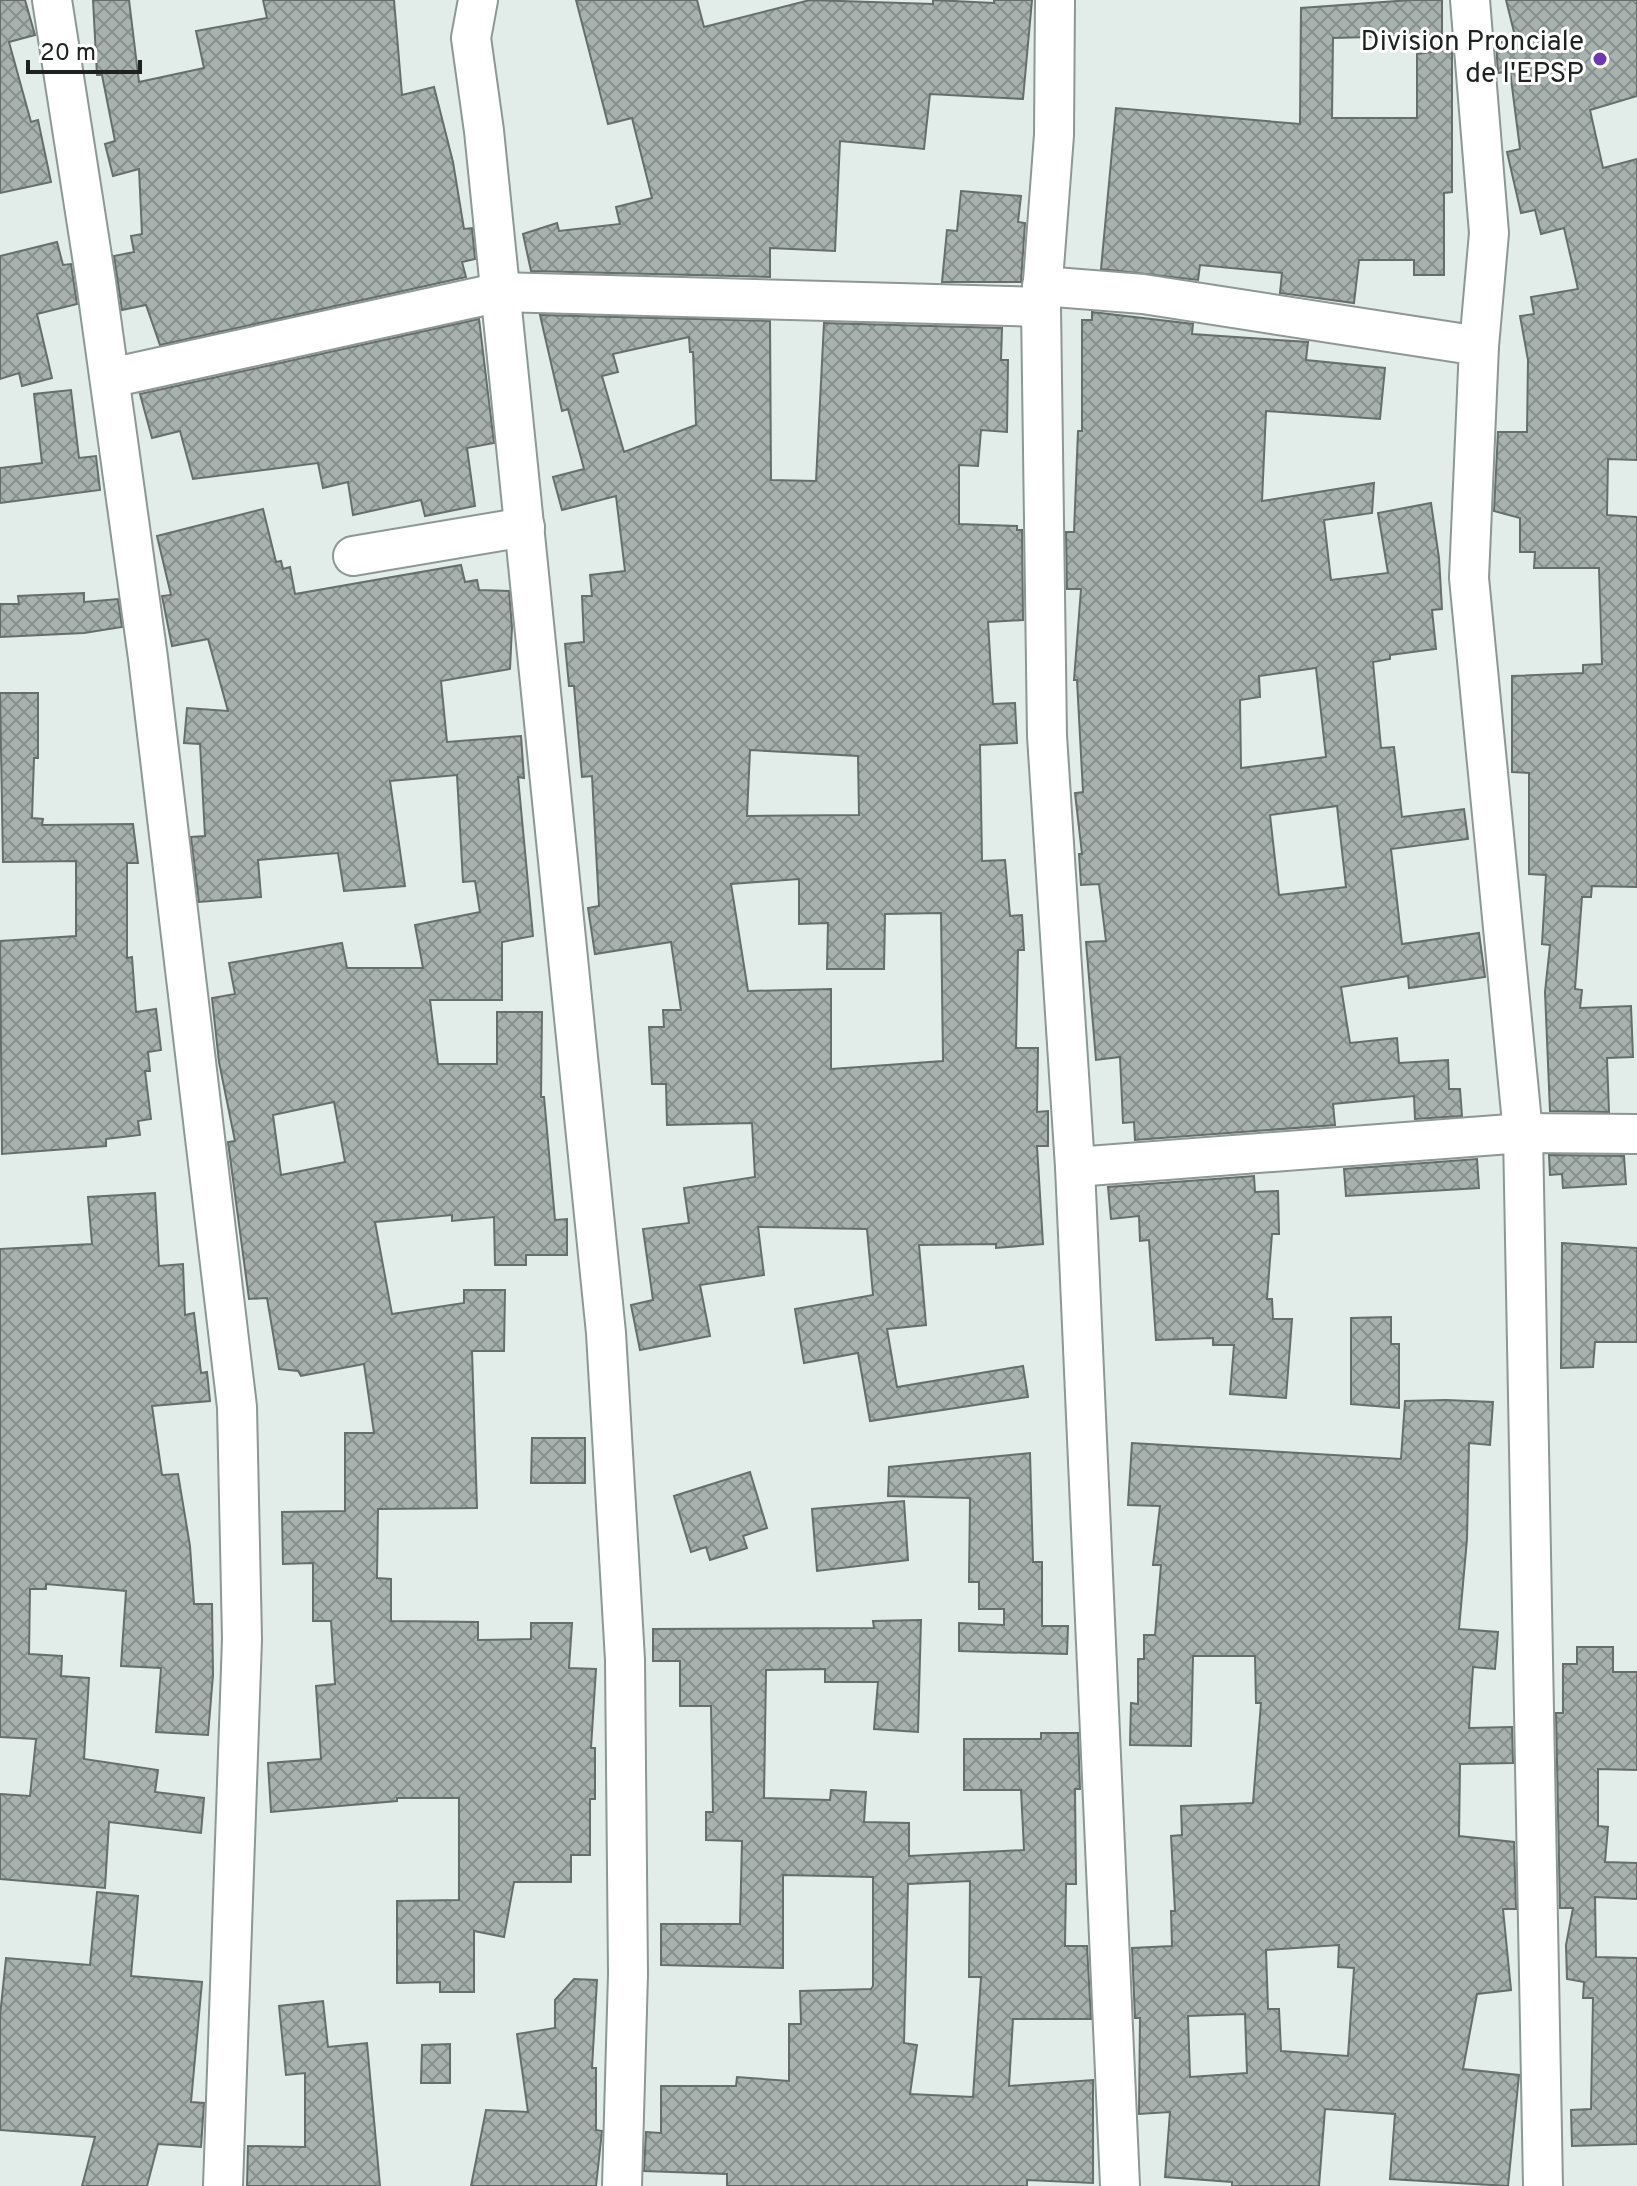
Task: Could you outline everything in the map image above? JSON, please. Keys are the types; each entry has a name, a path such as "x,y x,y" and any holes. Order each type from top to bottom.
{"street":[{"path":"52,0 110,378 148,658 237,1407 242,1639 223,2186"},
{"path":"478,0 471,38 501,292 607,1349 625,1660 628,1974 622,2186"},
{"path":"1055,0 1054,135 1041,296 1047,736 1075,1167 1120,2186"},
{"path":"1470,0 1489,233 1479,346 1469,578 1523,1133 1543,2186"},
{"path":"110,378 501,292 1143,294 1479,346"},
{"path":"353,556 525,527"},
{"path":"1075,1167 1523,1133 1637,1134"}],"building":[{"path":"0,0 25,0 35,35 9,42 31,122 38,120 51,182 0,193"},
{"path":"93,0 129,0 139,82 204,68 196,31 267,18 263,0 394,0 402,95 434,87 453,162 464,229 472,228 475,259 462,262 466,277 160,345 146,305 122,310 114,256 134,252 131,236 142,234 139,169 113,176 105,144 115,141 102,75 97,75"},
{"path":"576,0 697,0 704,27 810,0 933,4 933,0 994,3 994,0 1032,0 1023,99 930,94 924,149 840,141 835,251 770,248 770,277 531,271 523,234 557,223 559,231 620,224 616,207 652,198 632,118 608,124"},
{"path":"1442,0 1442,35 1333,38 1332,118 1417,118 1417,54 1452,49 1452,192 1444,193 1444,275 1414,275 1414,260 1359,260 1354,303 1280,293 1282,273 1200,265 1198,280 1101,269 1116,108 1300,124 1301,8"},
{"path":"1506,0 1637,0 1637,96 1590,110 1603,168 1637,159 1637,460 1608,459 1607,515 1637,517 1637,887 1592,886 1591,897 1582,897 1575,989 1582,990 1580,1008 1631,1006 1633,1057 1607,1058 1609,1112 1550,1111 1545,992 1550,945 1542,944 1546,875 1529,874 1529,773 1512,772 1512,676 1583,673 1583,665 1602,664 1599,568 1534,568 1535,552 1520,552 1520,518 1494,511 1498,432 1527,432 1528,360 1520,316 1534,314 1531,297 1578,289 1564,228 1541,234 1535,210 1521,213 1507,152 1520,149 1510,71 1498,73 1496,43 1516,40"},
{"path":"961,191 1021,196 1018,222 1025,223 1021,282 942,282 947,230 957,231"},
{"path":"57,242 63,265 71,264 77,304 37,314 52,378 22,386 19,373 0,379 0,256"},
{"path":"1092,312 1193,324 1192,334 1308,342 1306,360 1385,368 1380,419 1266,411 1262,501 1374,483 1372,513 1324,520 1331,580 1388,573 1378,513 1431,503 1442,609 1432,610 1436,649 1390,655 1390,659 1373,662 1381,748 1394,747 1402,817 1464,809 1468,839 1391,849 1402,944 1479,933 1485,977 1409,988 1408,976 1341,987 1350,1043 1397,1038 1399,1063 1448,1060 1449,1089 1460,1089 1462,1116 1415,1119 1414,1096 1333,1104 1335,1125 1135,1140 1134,1122 1123,1123 1120,1057 1096,1060 1086,942 1106,941 1099,884 1081,885 1079,854 1082,854 1075,793 1083,792 1077,680 1074,680 1081,589 1067,589 1066,532 1074,532 1078,431 1082,431 1082,320 1092,320","holes":["1316,668 1326,757 1241,768 1240,700 1260,697 1259,676","1337,806 1346,887 1279,895 1270,815"]},
{"path":"540,315 770,321 771,480 816,481 824,323 1002,328 1001,360 1008,360 1007,432 981,430 978,466 959,465 959,524 1017,526 1017,530 1022,530 1023,620 988,622 993,704 1015,703 1017,743 980,745 982,861 1005,860 1010,916 1022,915 1024,950 1018,950 1016,1048 1038,1048 1037,1112 1048,1111 1048,1146 1037,1146 1043,1244 996,1248 996,1244 919,1245 926,1325 887,1329 897,1387 1023,1366 1028,1397 870,1421 858,1353 804,1363 795,1309 873,1295 867,1229 758,1227 764,1275 700,1285 710,1336 640,1350 631,1305 653,1300 643,1229 689,1223 684,1188 755,1177 752,1123 667,1125 666,1084 652,1084 649,1027 664,1027 663,1010 681,1010 671,942 595,954 588,908 599,906 592,776 582,777 574,686 569,686 565,644 584,642 582,596 592,596 590,575 625,571 616,496 562,510 553,477 584,469 568,409 562,411","holes":["689,337 690,352 693,352 696,425 624,452 602,376 618,372 613,354","750,750 858,756 859,815 747,816","799,879 799,924 828,923 827,969 884,969 885,914 941,913 943,1061 831,1069 831,989 748,991 731,884"]},
{"path":"479,319 494,443 467,448 475,506 425,516 421,500 353,515 348,482 323,488 318,463 193,479 180,431 152,438 140,394"},
{"path":"71,390 79,458 96,456 100,490 0,503 0,468 42,463 34,394"},
{"path":"263,509 276,562 281,561 283,569 290,567 295,594 461,565 465,582 477,580 479,590 509,591 512,627 510,669 441,681 447,742 521,736 524,778 518,777 533,936 502,942 502,1000 430,1000 438,1064 497,1064 497,1012 542,1012 541,1097 544,1097 555,1220 567,1219 567,1255 526,1255 526,1265 495,1265 494,1217 452,1221 452,1215 375,1222 392,1314 464,1303 464,1290 505,1290 504,1351 472,1351 477,1508 378,1509 377,1578 391,1579 391,1621 478,1622 478,1640 531,1639 531,1623 572,1623 569,1668 596,1669 591,1748 595,1748 595,1799 590,1799 590,1855 571,1855 571,1882 514,1882 504,1937 474,1931 474,1992 440,1992 440,1982 397,1983 397,1901 459,1900 459,1798 397,1798 397,1801 271,1812 268,1763 321,1759 316,1686 335,1684 331,1621 313,1621 313,1563 283,1564 282,1512 345,1511 345,1433 374,1433 364,1364 301,1376 298,1371 279,1369 267,1298 249,1299 228,1142 235,1141 219,1062 212,998 235,994 229,963 342,943 347,968 423,968 415,925 480,912 475,881 463,882 457,775 390,781 405,886 344,891 338,853 258,860 261,897 199,902 191,837 205,836 200,744 184,743 187,708 228,711 208,639 172,646 162,596 171,595 157,536","holes":["334,1102 345,1162 281,1175 273,1115"]},
{"path":"84,593 84,602 118,599 122,627 84,633 0,637 0,604 19,604 18,596"},
{"path":"0,693 38,693 38,758 34,758 32,818 43,819 42,825 133,824 138,863 127,863 127,958 132,957 136,1012 156,1009 161,1050 148,1052 150,1071 145,1071 151,1119 138,1121 140,1135 106,1139 106,1146 2,1154 0,941 76,936 76,861 3,862"},
{"path":"1549,1155 1624,1156 1626,1184 1563,1188 1562,1174 1550,1175"},
{"path":"1477,1159 1479,1188 1346,1196 1344,1169"},
{"path":"1254,1176 1255,1192 1278,1191 1279,1234 1272,1234 1267,1299 1272,1299 1273,1319 1292,1319 1286,1398 1230,1394 1234,1345 1213,1345 1213,1338 1156,1340 1149,1240 1140,1241 1139,1216 1111,1219 1108,1187"},
{"path":"155,1193 159,1266 183,1264 185,1315 194,1313 201,1373 207,1372 210,1401 152,1406 162,1475 178,1474 190,1546 194,1604 212,1604 213,1675 208,1735 156,1732 161,1668 121,1666 126,1591 46,1584 46,1589 30,1589 29,1654 62,1656 61,1676 89,1678 84,1759 158,1770 155,1792 204,1798 201,1833 109,1822 105,1888 0,1879 0,1794 30,1796 36,1739 0,1737 0,1249 92,1244 88,1197"},
{"path":"1562,1243 1637,1248 1637,1342 1595,1342 1593,1367 1561,1368"},
{"path":"1391,1317 1391,1344 1399,1344 1399,1408 1351,1404 1351,1318"},
{"path":"1405,1401 1493,1402 1490,1445 1469,1443 1467,1539 1459,1629 1498,1632 1495,1669 1473,1667 1469,1728 1512,1727 1513,1763 1460,1764 1459,1836 1514,1842 1516,1909 1503,1909 1511,1990 1477,1994 1463,2069 1519,2075 1508,2186 1390,2179 1395,2114 1325,2109 1319,2186 1232,2186 1232,2182 1165,2177 1170,2112 1139,2114 1140,2018 1135,2018 1132,1948 1172,1946 1171,1911 1175,1911 1171,1836 1182,1835 1181,1806 1253,1803 1261,1703 1256,1703 1255,1656 1193,1656 1191,1746 1130,1745 1131,1703 1138,1704 1138,1659 1144,1659 1144,1635 1155,1635 1161,1565 1153,1565 1160,1506 1128,1505 1132,1443 1401,1459","holes":["1339,1945 1338,1967 1354,1968 1348,2056 1281,2051 1279,2009 1268,2009 1266,1950","1245,2014 1247,2073 1190,2077 1188,2016"]},
{"path":"532,1438 585,1438 585,1483 531,1483"},
{"path":"1030,1453 1033,1562 1042,1562 1042,1626 1068,1626 1067,1654 959,1651 959,1623 1004,1625 1004,1609 979,1609 979,1582 969,1582 970,1498 888,1496 889,1467"},
{"path":"750,1472 767,1528 743,1536 747,1548 710,1560 706,1547 691,1552 674,1496"},
{"path":"904,1501 908,1560 817,1571 812,1509"},
{"path":"921,1620 918,1732 874,1729 878,1682 825,1682 825,1669 766,1670 764,1798 830,1800 831,1790 866,1792 864,1822 909,1823 909,1856 1024,1850 1021,1790 964,1790 964,1739 1041,1739 1041,1733 1078,1733 1080,1789 1075,1789 1076,1884 1066,1884 1065,1946 1087,1946 1091,2019 1013,2019 1009,2086 1093,2080 1093,2183 1027,2180 1027,2186 727,2186 727,2174 644,2171 646,2132 661,2133 661,2086 736,2086 737,2077 789,2081 789,2024 801,2024 800,1991 871,1989 873,1986 873,1877 783,1875 783,1968 661,1965 661,1924 740,1924 742,1841 706,1840 706,1812 713,1812 711,1706 680,1706 680,1661 653,1661 653,1629 874,1628 873,1621","holes":["970,1881 969,1977 981,1977 973,2097 910,2094 917,2045 904,2043 908,1884"]},
{"path":"1577,1647 1613,1647 1613,1672 1637,1672 1637,1770 1598,1769 1598,1826 1608,1827 1605,1862 1637,1863 1637,1899 1595,1897 1596,1957 1637,1958 1637,2144 1572,2146 1571,2110 1591,2109 1593,1998 1583,1998 1584,1982 1567,1979 1566,1945 1573,1908 1560,1908 1556,1713 1563,1713 1563,1664 1577,1664"},
{"path":"97,1892 138,1896 131,1976 202,1982 191,2102 204,2103 201,2147 158,2144 147,2186 82,2186 95,2137 0,2130 0,2016 6,1958 90,1965"},
{"path":"574,1979 597,1980 592,2068 596,2068 596,2130 602,2131 596,2186 471,2186 486,2110 528,2112 517,2034 555,2028 555,2000"},
{"path":"323,2001 328,2047 367,2043 380,2186 247,2186 248,2146 305,2147 305,2073 286,2075 279,2006"},
{"path":"450,2044 450,2083 421,2083 422,2045"}],"place":[{"name":"Division Pronciale de l'EPSP","path":"1600,59"}]}
